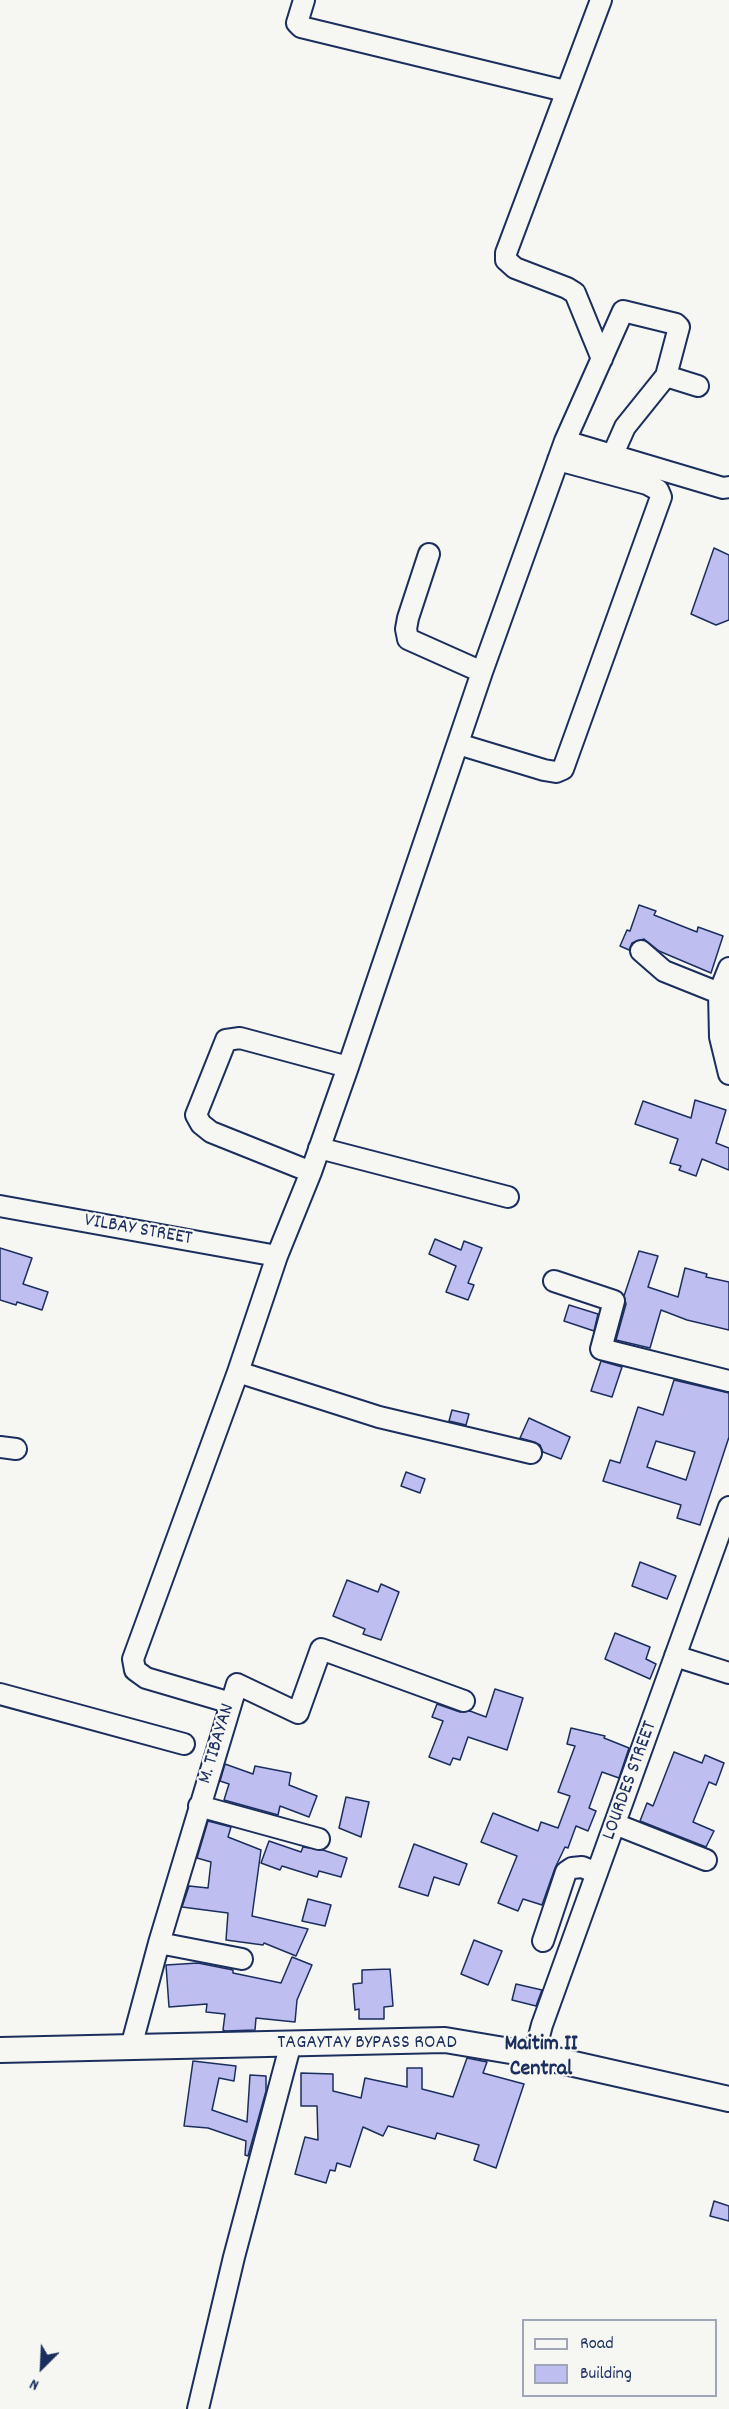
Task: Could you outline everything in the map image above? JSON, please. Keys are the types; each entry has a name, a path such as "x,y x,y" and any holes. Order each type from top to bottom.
{"main road":[{"name":"TAGAYTAY BYPASS ROAD","path":"0,2050 445,2040 534,2055 729,2099"}],"street":[{"path":"304,0 297,23 301,27 565,91"},
{"path":"601,0 506,253 506,261 515,268 567,288 574,293 602,359"},
{"path":"231,1703 146,1678 135,1670 133,1659 238,1372 277,1256 311,1172 482,672 565,441 623,311 676,324 679,327 666,376 625,427 613,454"},
{"path":"666,376 698,386"},
{"path":"565,441 723,488 729,487"},
{"path":"458,744 544,770 556,772 563,769 661,497 658,490 647,484 558,460"},
{"path":"429,554 408,618 406,629 408,639 482,672"},
{"path":"641,951 664,971 719,993"},
{"path":"729,969 719,993 720,1037 729,1074"},
{"path":"311,1172 211,1132 201,1124 196,1114 226,1040 240,1038 348,1067"},
{"path":"319,1148 508,1197"},
{"name":"VILBAY STREET","path":"0,1206 277,1256"},
{"path":"554,1281 614,1301 601,1349 729,1382"},
{"path":"238,1372 379,1417 531,1453"},
{"name":"LOURDES STREET","path":"534,2055 542,2025 729,1507"},
{"name":"M. TIBAYAN","path":"131,2047 199,1806 237,1684 298,1713 321,1649 464,1701"},
{"path":"675,1656 729,1673"},
{"path":"0,1694 184,1743"},
{"path":"199,1806 319,1839"},
{"path":"615,1824 706,1860"},
{"path":"543,1941 566,1872 572,1868 582,1867 597,1873"},
{"path":"159,1943 242,1959"},
{"path":"198,2409 234,2257 291,2043"}],"building":[{"path":"714,548 729,555 729,620 716,625 691,614"},
{"path":"639,905 656,911 654,915 697,932 698,927 723,936 711,973 659,951 644,939 632,943 629,950 620,946 627,930 630,931"},
{"path":"695,1100 726,1110 716,1143 729,1148 729,1170 702,1159 696,1176 679,1170 681,1166 670,1163 678,1139 635,1124 643,1101 691,1118"},
{"path":"435,1239 461,1250 464,1241 482,1248 468,1283 474,1285 468,1300 446,1292 456,1266 429,1254"},
{"path":"0,1248 32,1258 23,1284 48,1292 42,1310 17,1302 16,1305 0,1300"},
{"path":"639,1251 658,1256 648,1287 678,1297 685,1268 707,1274 706,1277 729,1282 729,1330 687,1320 661,1310 650,1348 616,1340 626,1304 624,1296"},
{"path":"569,1305 598,1314 594,1331 564,1321"},
{"path":"601,1361 622,1367 612,1397 591,1391"},
{"path":"674,1380 729,1393 729,1437 700,1525 677,1518 681,1505 603,1481 610,1460 620,1463 638,1407 663,1415","holes":["656,1441 695,1452 686,1480 647,1467"]},
{"path":"452,1410 469,1414 466,1425 449,1421"},
{"path":"529,1418 570,1437 561,1459 543,1452 540,1445 520,1438"},
{"path":"406,1472 425,1479 420,1493 401,1486"},
{"path":"640,1562 676,1576 667,1599 632,1586"},
{"path":"347,1580 378,1592 381,1584 399,1592 381,1640 363,1634 365,1629 333,1616"},
{"path":"615,1633 650,1647 646,1659 656,1664 650,1679 605,1659"},
{"path":"495,1689 523,1698 507,1750 468,1737 460,1760 453,1758 450,1765 429,1757 443,1721 432,1717 437,1704 460,1712 470,1711 486,1717"},
{"path":"571,1728 605,1736 604,1738 629,1748 619,1778 602,1772 589,1808 596,1811 588,1831 576,1826 568,1848 565,1847 555,1868 542,1905 523,1899 518,1911 498,1903 517,1856 481,1842 493,1813 538,1831 541,1822 558,1828 570,1796 558,1792 575,1746 567,1744"},
{"path":"674,1752 702,1763 705,1755 724,1763 716,1785 709,1782 693,1822 714,1831 706,1847 640,1821 647,1803 653,1806"},
{"path":"225,1764 253,1774 255,1766 291,1773 289,1785 317,1796 309,1817 280,1806 278,1815 224,1800 229,1784 220,1781"},
{"path":"346,1797 369,1802 361,1837 339,1828"},
{"path":"208,1821 231,1827 228,1837 261,1850 252,1916 308,1929 296,1956 264,1943 263,1945 226,1940 228,1913 182,1907 189,1886 208,1888 211,1862 197,1858"},
{"path":"269,1841 301,1852 303,1847 323,1850 347,1858 341,1877 319,1871 317,1877 282,1866 280,1870 261,1863"},
{"path":"414,1844 467,1864 459,1885 434,1877 428,1896 399,1887"},
{"path":"308,1899 331,1905 325,1926 302,1921"},
{"path":"474,1940 502,1951 488,1985 461,1974"},
{"path":"292,1957 312,1965 297,2000 295,2022 256,2018 255,2030 225,2031 223,2030 225,2014 206,2012 207,2004 169,2007 166,1965 198,1963 281,1983"},
{"path":"390,1969 393,2006 384,2007 384,2019 359,2019 359,2009 355,2010 353,1984 362,1983 362,1970"},
{"path":"516,1984 542,1990 536,2006 512,2000"},
{"path":"467,2058 487,2062 483,2073 524,2084 496,2168 474,2160 479,2145 437,2133 435,2139 388,2126 383,2136 363,2127 350,2167 337,2163 335,2171 330,2170 326,2183 295,2174 305,2137 318,2140 317,2106 301,2106 301,2073 333,2074 333,2091 361,2098 365,2078 407,2087 407,2068 422,2068 422,2089 453,2097"},
{"path":"193,2061 236,2066 234,2081 219,2078 212,2110 247,2122 250,2075 266,2076 266,2091 248,2156 245,2155 246,2141 208,2128 184,2126"},
{"path":"714,2201 729,2206 729,2221 710,2216"}],"district":[{"name":"Maitim II Central","path":"541,2058"}]}
